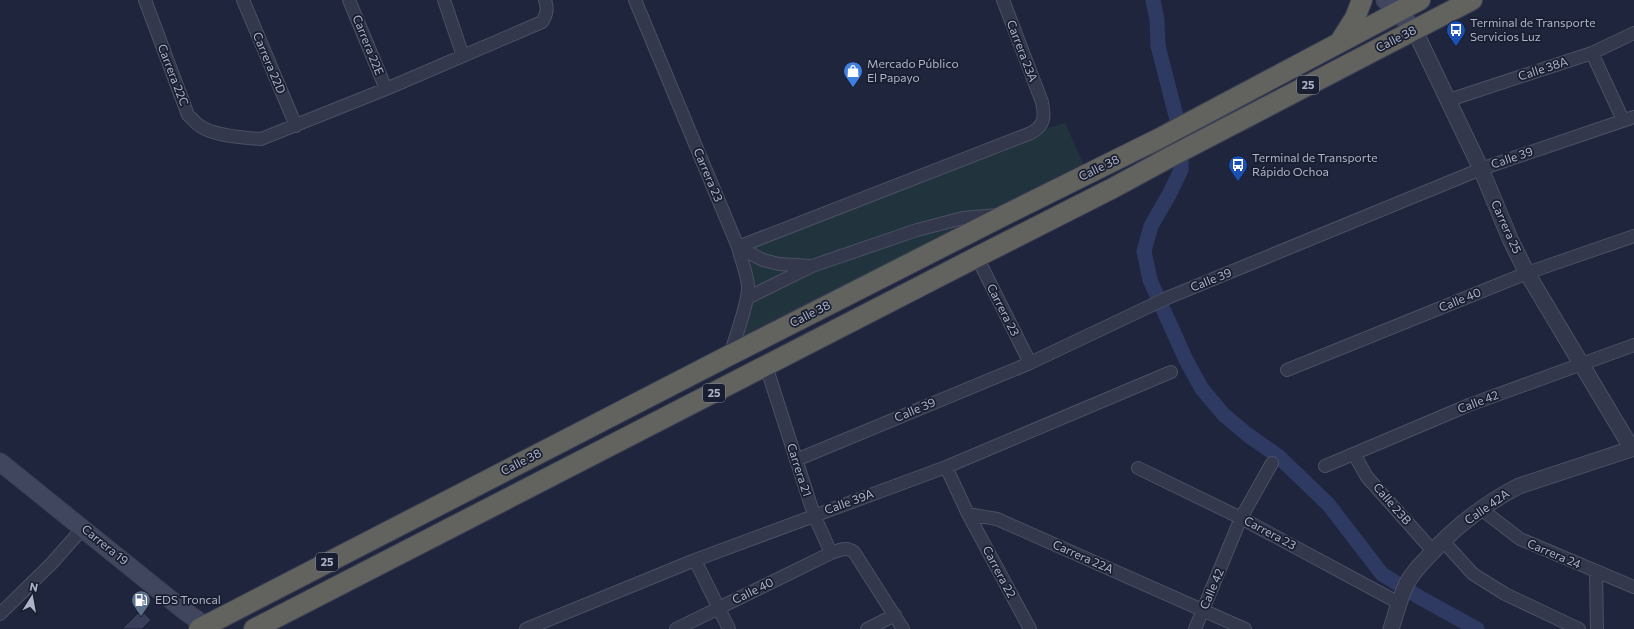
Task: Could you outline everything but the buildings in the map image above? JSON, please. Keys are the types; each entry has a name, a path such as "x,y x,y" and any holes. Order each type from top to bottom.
{"highway":[{"path":"1340,42 1348,31 1362,0"},
{"name":"Calle 38","path":"205,628 730,355 1160,138 1340,42 1391,6 1420,0"},
{"name":"Calle 38","path":"254,629 1113,188 1414,30 1460,3"}],"main road":[{"name":"Carrera 25","path":"1391,6 1414,30"},
{"name":"Carrera 19","path":"0,462 205,628"}],"street":[{"name":"Carrera 22C","path":"145,0 188,114 200,126 221,134 242,138 261,139 386,89 542,22 548,8 545,0"},
{"name":"Carrera 22D","path":"243,0 296,126"},
{"name":"Carrera 22E","path":"349,0 386,89"},
{"path":"444,0 463,56"},
{"name":"Carrera 23","path":"635,0 738,247 747,277 747,298 730,355"},
{"name":"Carrera 23A","path":"738,247 1031,133 1039,128 1043,121 1044,112 1042,102 1003,0"},
{"name":"Carrera 25","path":"1414,30 1481,168 1511,241 1527,273 1633,449"},
{"name":"Calle 38A","path":"1449,100 1592,53 1634,33"},
{"path":"1592,53 1628,118"},
{"name":"Calle 39","path":"796,460 1030,363 1167,298 1481,168 1628,118"},
{"path":"747,298 812,266 917,230 962,218 1005,215"},
{"name":"Calle 40","path":"1287,370 1527,273 1634,236"},
{"path":"738,247 763,260 779,264 812,266"},
{"name":"Carrera 23","path":"977,257 1030,363"},
{"name":"Calle 42","path":"1325,466 1469,405 1634,345"},
{"name":"Carrera 21","path":"766,366 814,515 831,553"},
{"name":"Calle 39A","path":"526,629 695,560 946,467 1171,372"},
{"name":"Calle 42A","path":"1391,629 1407,583 1414,573 1438,546 1481,509 1501,495 1519,486 1633,449"},
{"name":"Calle 23B","path":"1354,454 1367,477 1438,546"},
{"name":"Calle 42","path":"1195,629 1241,518 1272,463"},
{"path":"946,467 968,514"},
{"name":"Carrera 23","path":"1138,468 1401,599"},
{"name":"Carrera 24","path":"1481,509 1520,539 1634,587"},
{"name":"Carrera 22A","path":"968,514 997,519 1245,629"},
{"name":"Carrera 22","path":"968,514 1030,629"},
{"path":"0,614 52,563 83,528"},
{"path":"1438,546 1473,574 1504,594 1579,629"},
{"path":"831,553 843,548 849,548 854,552 903,629"},
{"name":"Calle 40","path":"676,629 831,553"},
{"path":"695,560 720,608 729,629"},
{"path":"1596,572 1597,629"},
{"path":"867,629 895,616"}],"shaded area":[{"path":"1065,123 1088,174 730,355 747,298 738,247 1031,133"}],"waterway":[{"path":"1153,0 1157,20 1158,46 1182,139 1181,170 1151,226 1144,251 1150,280 1186,360 1202,389 1224,415 1248,435 1278,456 1328,504 1382,574 1419,597 1477,629"}],"place":[{"name":"Terminal de Transporte Servicios Luz","path":"1456,47"},
{"name":"Mercado Público El Papayo","path":"853,88"},
{"name":"Terminal de Transporte Rápido Ochoa","path":"1238,182"},
{"name":"EDS Troncal","path":"141,617"}]}
